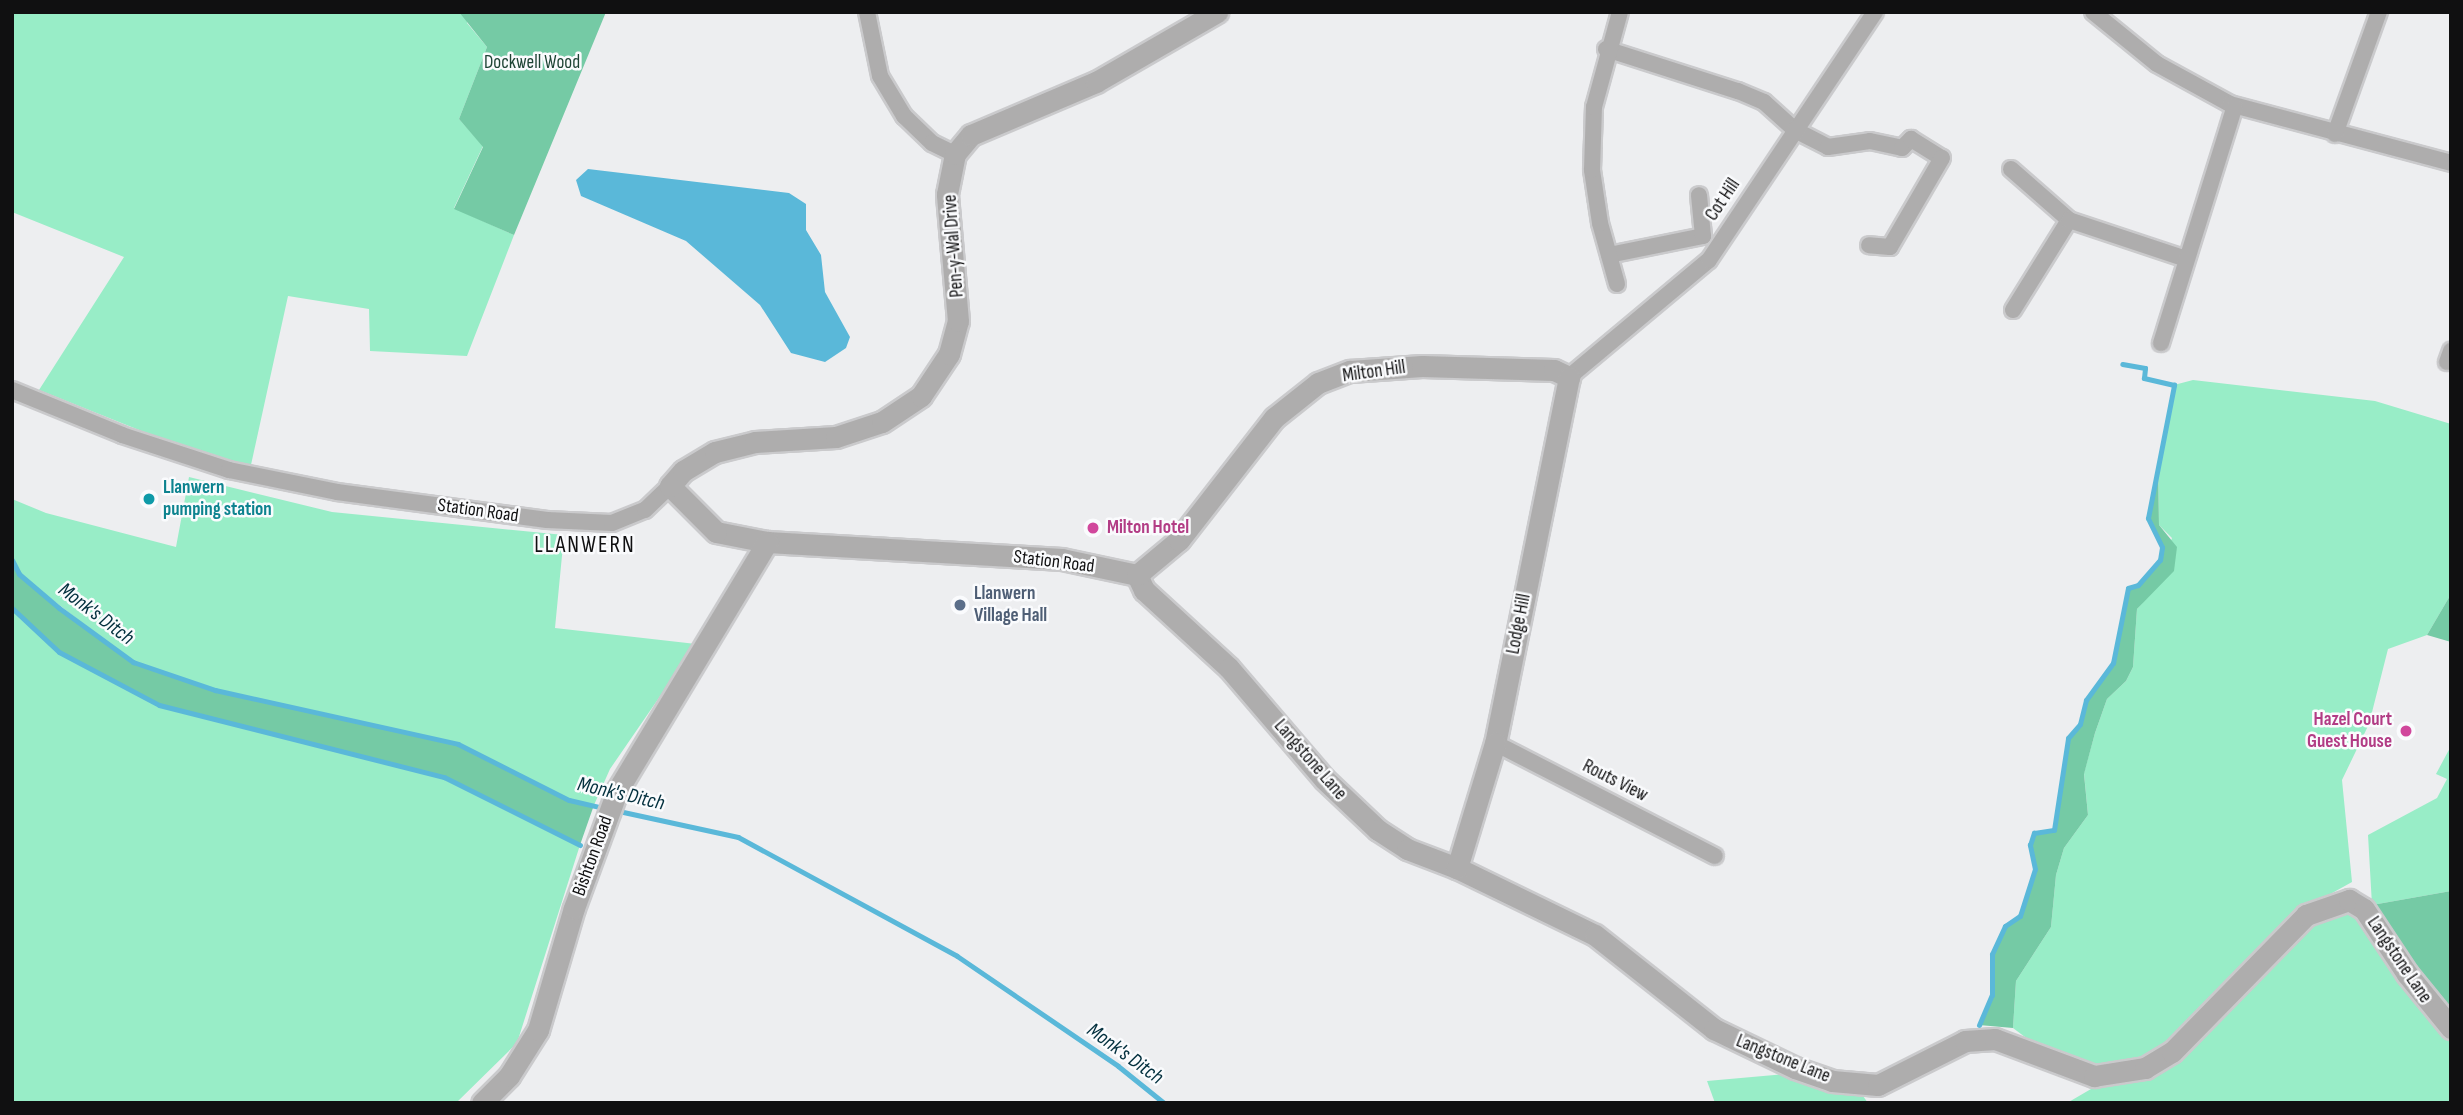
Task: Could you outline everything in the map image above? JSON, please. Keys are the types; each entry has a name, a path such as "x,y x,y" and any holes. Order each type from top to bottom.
{"street":[{"path":"867,12 880,76 904,116 932,143 955,155 971,135 1096,82 1217,12"},
{"path":"1617,284 1592,170 1594,107 1606,49 1620,12"},
{"name":"Cot Hill","path":"1569,377 1709,260 1875,12"},
{"path":"2093,12 2157,64 2235,106 2451,163"},
{"path":"2335,134 2379,12"},
{"path":"1606,49 1738,91 1764,103 1795,130 1828,147 1870,141 1902,148 1911,139 1941,158 1890,247 1869,245"},
{"path":"2161,343 2235,106"},
{"name":"Pen-y-Wal Drive","path":"670,486 683,471 715,452 755,442 836,436 882,422 933,382 948,354 958,321 947,194 955,155"},
{"path":"2011,169 2069,220 2186,259"},
{"path":"1609,255 1703,236 1699,195"},
{"path":"2013,310 2069,220"},
{"name":"Milton Hill","path":"1137,575 1179,540 1274,418 1318,383 1350,371 1422,366 1554,370 1569,377"},
{"name":"Lodge Hill","path":"1457,868 1494,743 1569,377"},
{"name":"Station Road","path":"12,390 122,435 229,470 337,492 547,520 612,523 645,510 670,486 716,532 767,542 1062,559 1137,575"},
{"name":"Bishton Road","path":"482,1103 509,1076 538,1030 601,831 617,791 767,542"},
{"name":"Langstone Lane","path":"1137,575 1144,590 1229,668 1349,804 1407,849 1457,868 1595,935 1714,1030 1751,1049 1832,1081 1859,1085 1891,1081 1965,1041 1996,1039 2094,1076 2145,1068 2172,1052 2306,915 2349,900 2364,909 2407,974 2451,1028"},
{"name":"Routs View","path":"1494,743 1715,856"}],"green space":[{"path":"12,12 467,12 467,23 487,47 459,119 483,146 454,208 514,235 467,356 370,351 369,309 288,296 249,474 39,390 124,257 12,212"},
{"name":"Dockwell Wood","path":"459,12 606,12 514,235 454,209 483,147 459,119 487,47"},
{"path":"2193,380 2375,401 2451,424 2451,594 2427,635 2388,649 2369,724 2342,780 2352,882 2298,912 2180,1036 2144,1060 2115,1070 2076,1065 2041,1049 2013,1028 2016,981 2051,927 2056,875 2064,848 2088,815 2084,773 2095,733 2107,699 2126,681 2133,667 2137,609 2153,591 2172,538 2159,525 2158,466 2174,385"},
{"path":"2158,466 2159,525 2177,547 2174,571 2137,609 2133,667 2126,681 2107,699 2095,733 2084,774 2088,815 2064,848 2056,875 2051,927 2016,981 2013,1028 1979,1025 1992,995 1992,954 2005,926 2020,916 2035,869 2030,845 2034,833 2054,830 2068,738 2080,724 2086,700 2113,663 2128,588 2138,585 2160,560 2162,547 2148,518"},
{"path":"189,477 332,512 564,535 555,628 696,644 610,769 594,805 569,800 458,744 215,690 133,662 19,574 12,560 12,499 46,513 176,547"},
{"path":"12,560 19,574 59,608 133,662 215,690 458,744 569,800 594,805 580,845 444,777 159,705 59,652 12,608"},
{"path":"2451,594 2451,642 2427,635"},
{"path":"12,608 59,652 258,732 444,777 580,845 517,1043 456,1103 12,1103"},
{"path":"2451,746 2451,891 2372,905 2368,835 2437,798 2447,779 2436,774"},
{"path":"2451,891 2451,1008 2444,1011 2372,905"},
{"path":"2342,911 2355,916 2372,934 2450,1036 2451,1103 2067,1103 2091,1089 2133,1079 2313,920"},
{"path":"1785,1074 1863,1096 1868,1103 1715,1103 1707,1081"}],"water":[{"path":"588,169 789,193 806,204 806,230 821,255 825,292 850,337 846,348 825,362 791,353 760,305 686,241 581,196 576,180"}],"waterway":[{"path":"1979,1025 1992,995 1992,954 2005,926 2020,916 2035,869 2030,845 2034,833 2054,830 2068,738 2080,724 2086,700 2113,663 2128,588 2138,585 2160,560 2162,547 2148,518 2174,385 2144,378 2145,368 2122,364"},
{"name":"Monk's Ditch","path":"12,560 19,574 59,608 133,662 215,690 458,744 569,800 604,808"},
{"path":"12,608 59,652 159,705 444,777 580,845"},
{"name":"Monk's Ditch","path":"614,810 738,837 957,956 1118,1066 1164,1103"}],"place":[{"name":"Llanwern pumping station","path":"149,499"},
{"name":"Milton Hotel","path":"1093,528"},
{"name":"Llanwern Village Hall","path":"960,605"},
{"name":"Hazel Court Guest House","path":"2406,731"}],"district":[{"name":"LLANWERN","path":"585,545"}]}
